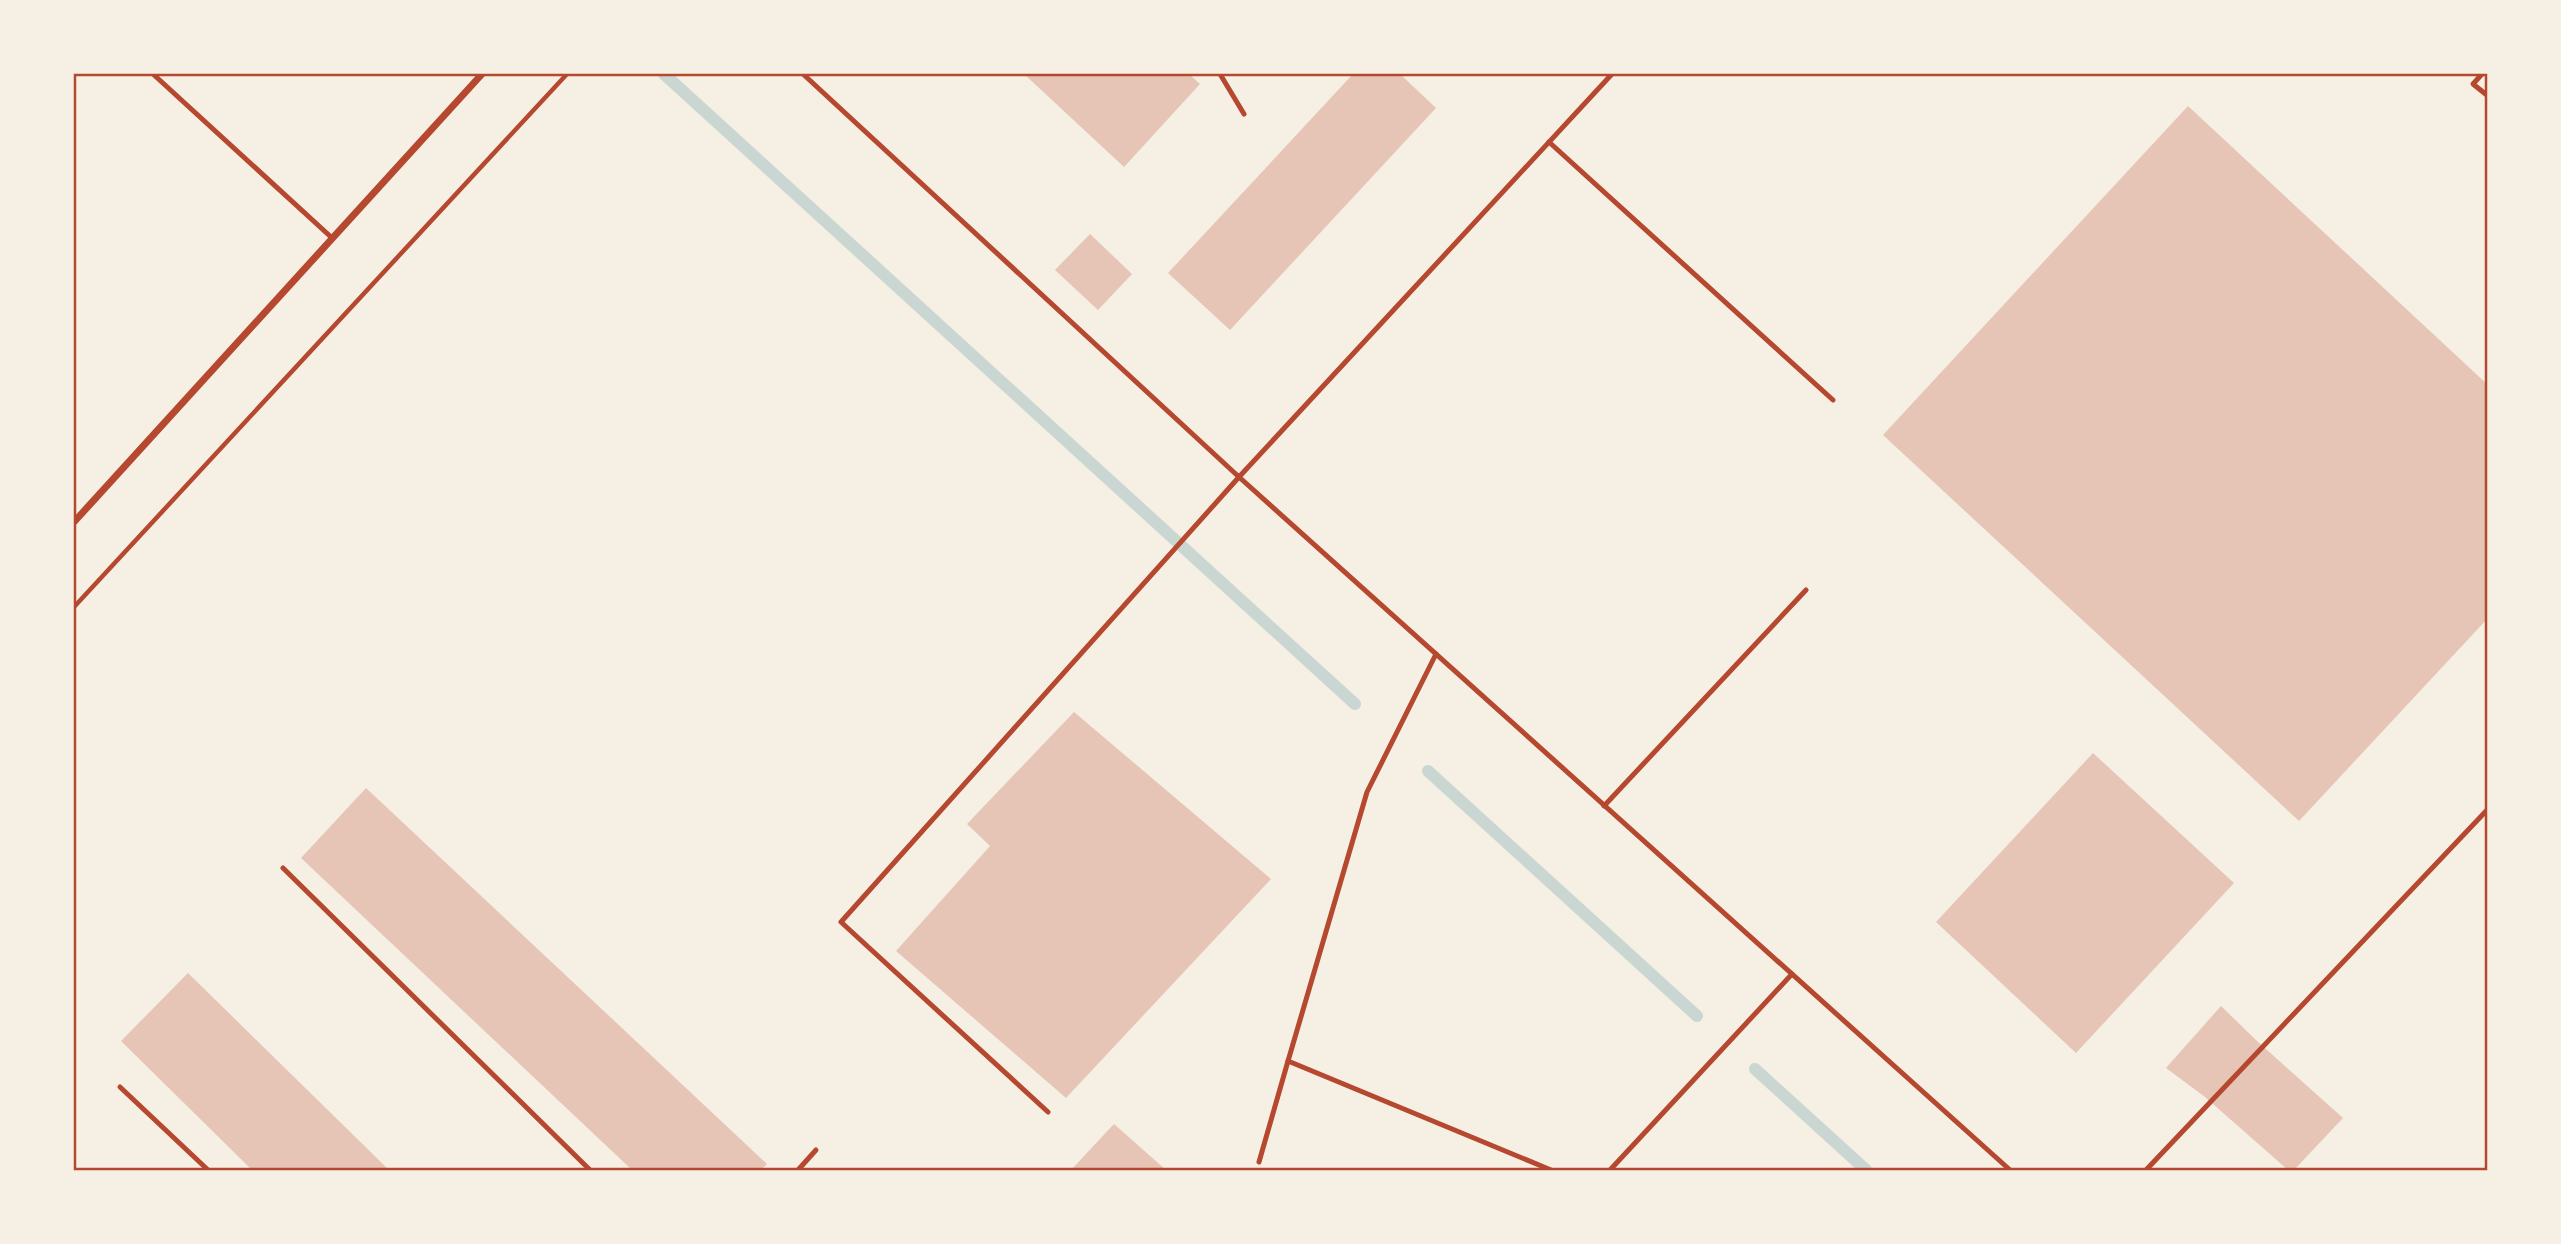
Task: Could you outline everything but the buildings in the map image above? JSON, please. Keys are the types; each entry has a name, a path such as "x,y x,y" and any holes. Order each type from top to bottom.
{"street":[{"path":"74,522 482,74"}],"lane":[{"path":"153,74 331,237"},
{"path":"803,74 1239,477 2010,1171"},
{"path":"1220,74 1244,114"},
{"path":"1048,1112 841,922 1239,477 1612,74"},
{"path":"2482,74 2473,84 2487,96"},
{"path":"1549,142 1833,400"},
{"path":"1604,806 1806,590"},
{"path":"1259,1162 1367,792 1436,654"},
{"path":"2146,1171 2487,809"},
{"path":"284,868 590,1171"},
{"path":"1610,1171 1792,974"},
{"path":"1288,1061 1551,1171"},
{"path":"120,1087 208,1171"},
{"path":"798,1171 816,1150"}],"path":[{"path":"74,607 567,74"}],"waterway":[{"path":"664,74 1355,704"},
{"path":"1428,771 1697,1016"},
{"path":"1755,1069 1866,1170"}]}
